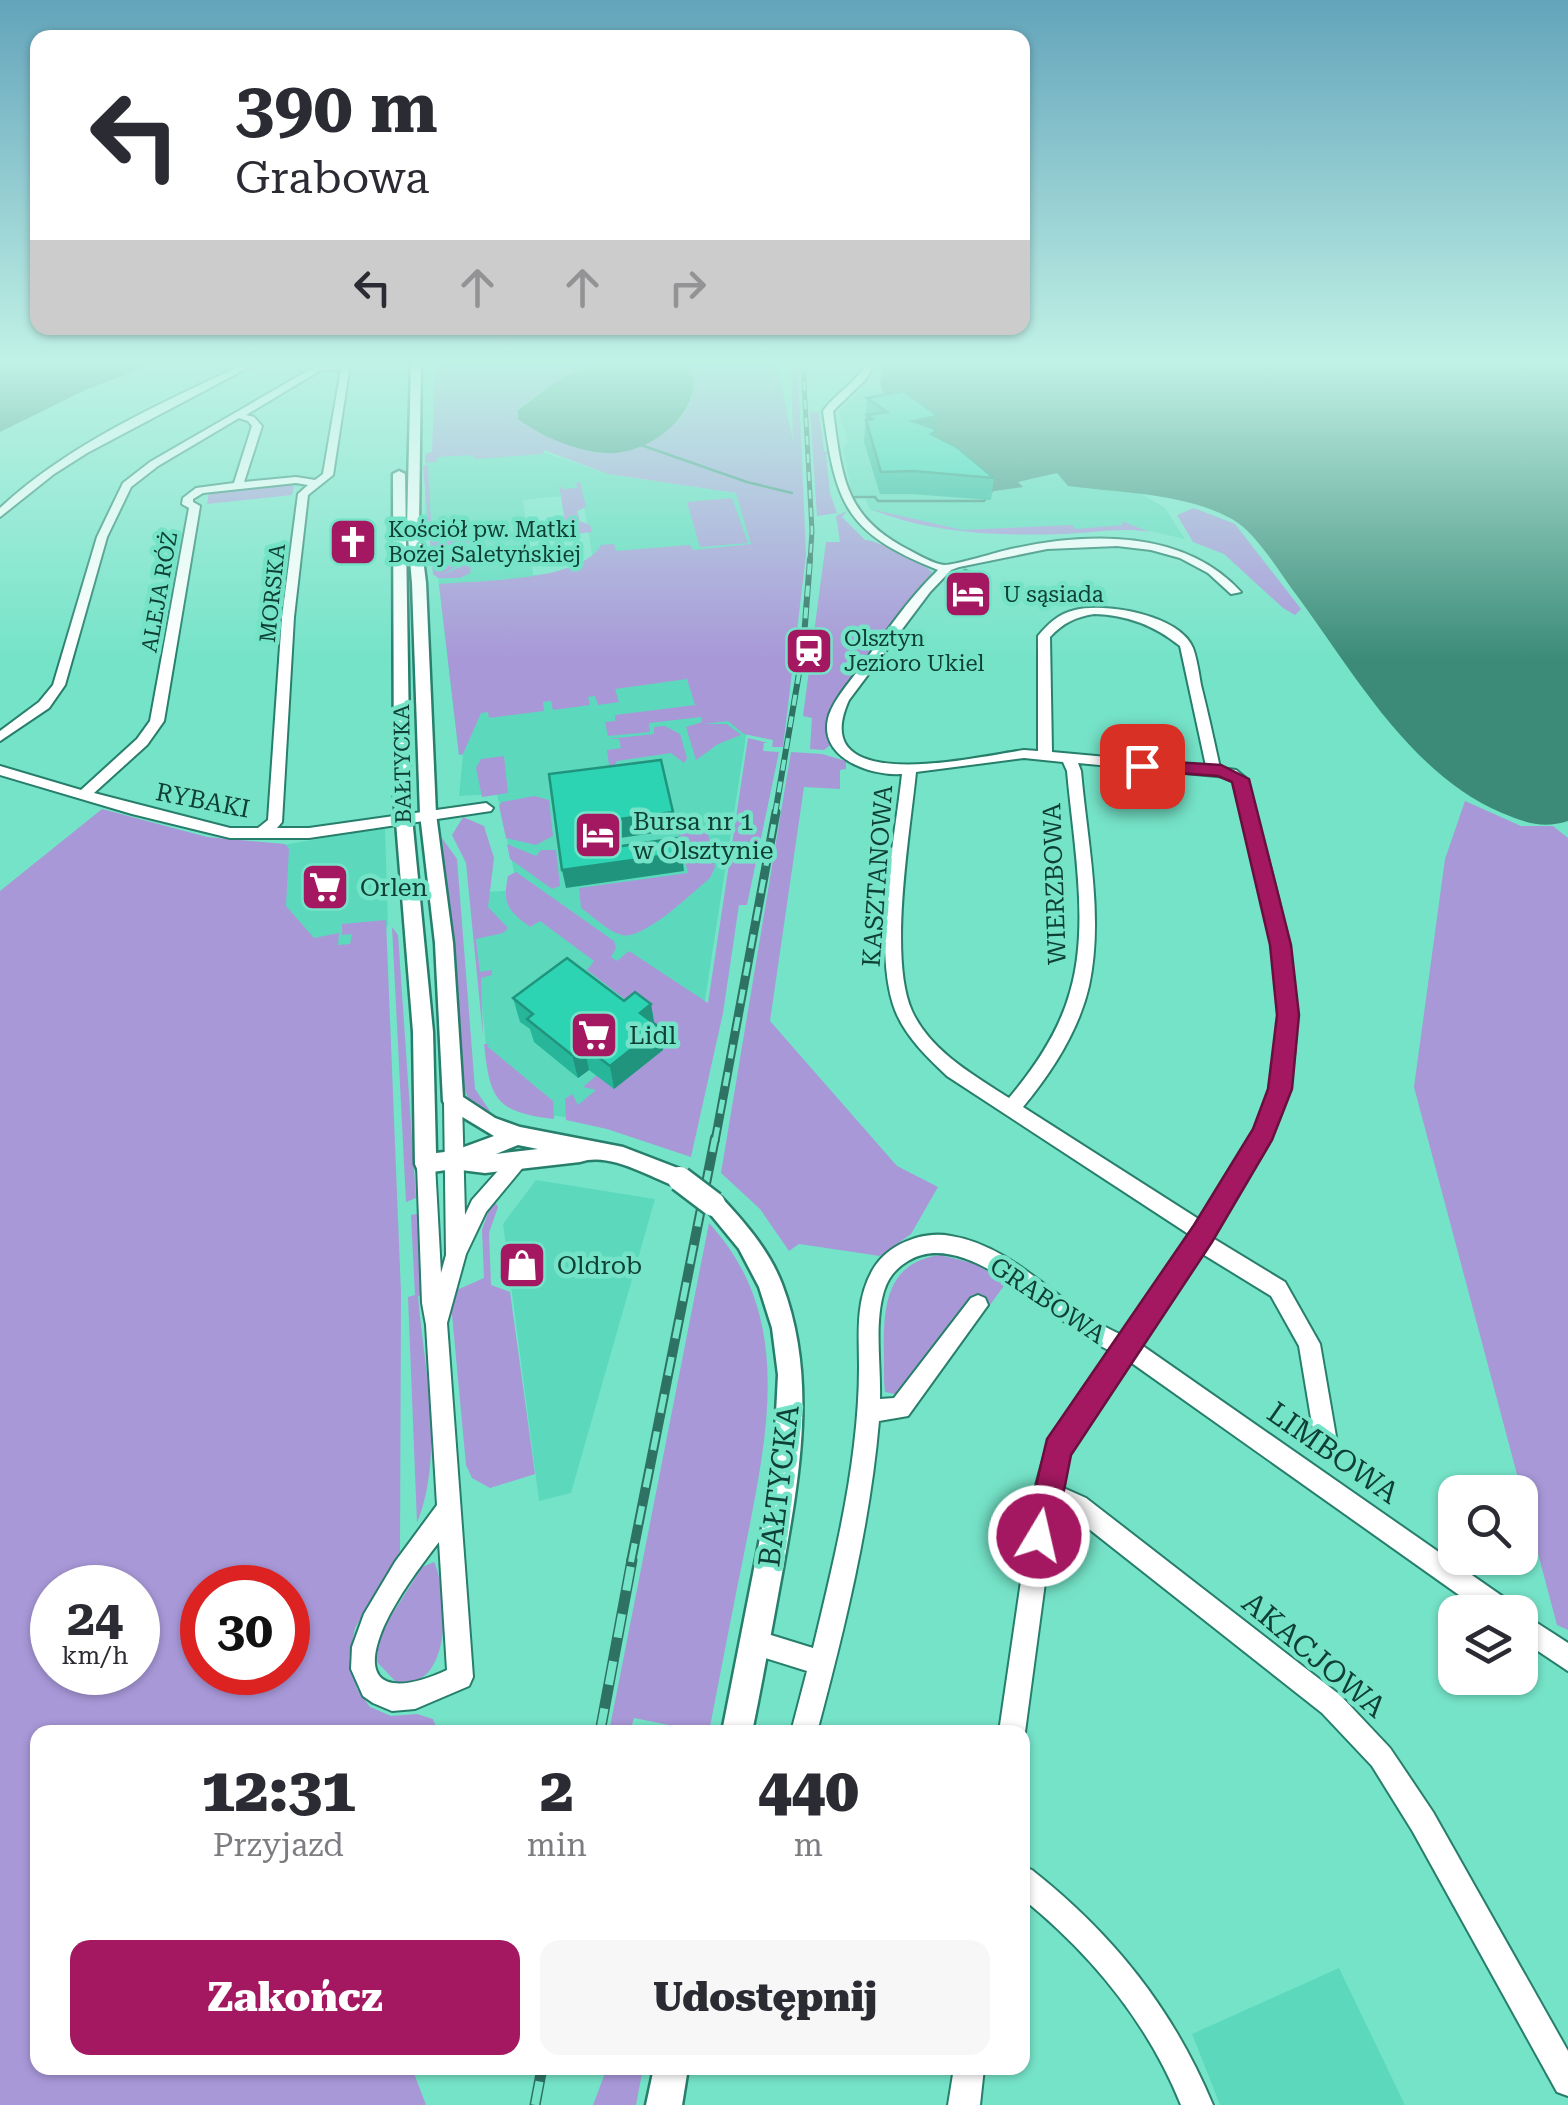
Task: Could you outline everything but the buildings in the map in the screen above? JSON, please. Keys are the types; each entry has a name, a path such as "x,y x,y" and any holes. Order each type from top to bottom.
{"main road":[{"name":"BAŁTYCKA","path":"401,462 398,528 403,818 423,1032 426,1164 452,1160 485,1164 602,1151"},
{"name":"BAŁTYCKA","path":"414,462 412,526 420,583 428,814 444,943 453,1101 488,1124 518,1136 644,1162 680,1179 714,1204 742,1234 768,1276 781,1308 790,1354 786,1471 737,1725"},
{"path":"452,1160 518,1136"},
{"path":"664,2105 670,2075"}],"street":[{"path":"0,514 25,491 70,462"},
{"path":"0,737 44,705 58,685 102,537 127,485 157,462"},
{"path":"238,486 246,462"},
{"name":"MORSKA","path":"260,834 274,822 303,494 328,474 330,462"},
{"path":"837,462 844,498 886,545 944,569 1026,548 1101,540 1191,560 1220,576 1235,592"},
{"name":"ALEJA RÓŻ","path":"83,796 142,742 157,721 194,506 187,504 188,498 200,490 296,480 314,483"},
{"path":"910,769 879,768 846,756 835,736 834,718 842,701 944,569"},
{"path":"1045,757 1044,636 1052,626 1068,617 1112,612 1156,624 1186,645 1214,770 1070,761"},
{"name":"KASZTANOWA","path":"1070,761 1024,754 910,769 893,973 902,1009 920,1039 953,1070 1278,1289 1309,1344 1326,1448"},
{"name":"WIERZBOWA","path":"1012,1108 1073,1008 1083,974 1085,928 1074,770 1070,761"},
{"name":"RYBAKI","path":"0,770 83,796 230,832 309,833 486,808"},
{"name":"GRABOWA","path":"1013,1725 1046,1492 1057,1449 1201,1237 1269,1118 1280,1089 1288,1015 1280,945 1240,779 1214,770"},
{"name":"BAŁTYCKA","path":"453,1101 456,1255"},
{"name":"BAŁTYCKA","path":"437,1325 456,1255 480,1206 520,1160"},
{"name":"BAŁTYCKA","path":"426,1164 432,1303 437,1325 460,1677 416,1696 390,1698 368,1682 362,1670 364,1638 448,1510"},
{"name":"GRABOWA","path":"806,1725 862,1486 870,1412 870,1317 874,1291 883,1271 895,1258 929,1244 951,1244 988,1259 1098,1335 1126,1347"},
{"name":"GRABOWA","path":"870,1412 900,1408 978,1304"},
{"name":"LIMBOWA","path":"1126,1347 1480,1595"},
{"name":"AKACJOWA","path":"1046,1492 1078,1506 1331,1704 1381,1757 1423,1822 1568,2081"},
{"path":"1538,1637 1568,1658"},
{"path":"755,1643 822,1663"},
{"path":"1030,1887 1112,1965 1155,2024 1197,2105"},
{"path":"964,2105 968,2075"}],"shaded area":[{"path":"425,462 573,462 608,474 796,502 747,730 702,1019 580,1119 547,1115 488,1068 472,893 518,890 497,794 459,796 463,755 459,755 438,577 425,516","holes":["582,494 595,572 533,575 523,500"]},
{"path":"577,462 802,462 806,555 783,747 772,747 773,740 744,734 728,721 704,724 727,724 741,735 718,744 696,760 686,727 702,722 701,717 649,723 650,732 608,736 605,722 615,721 615,715 695,705 687,679 615,689 619,702 598,705 595,696 588,697 590,705 553,710 551,701 543,702 544,711 489,718 488,712 481,713 463,754 459,755 439,584 551,573 590,557 601,545 614,544 616,551 751,544 736,493 608,474"},
{"path":"813,462 827,462 837,513 817,516"},
{"path":"846,462 1088,462 1165,508 1185,539 1127,526 1030,533 967,531 870,510 865,497 852,495"},
{"path":"428,465 432,542 474,538 474,542 447,545 449,567 459,565 441,575 465,565 471,567 470,573 460,578 438,578 433,574 423,466"},
{"path":"580,482 586,507 577,511 580,521 590,525 592,532 567,535 559,484 562,489 577,488 576,483"},
{"path":"294,485 292,495 207,504 209,493"},
{"path":"732,498 748,543 700,547 687,502"},
{"path":"1194,508 1235,524 1301,609 1295,615 1224,554 1193,542 1177,515"},
{"path":"871,509 962,530 1072,525 1075,529 1123,525 1121,521 1150,532 966,532 917,524"},
{"path":"847,511 842,517 865,540 900,553 932,572 833,710 833,743 824,750 810,749 812,718 803,716 826,542 840,542 836,516"},
{"path":"665,726 680,734 687,758 684,763 671,753 617,761 610,772 607,750 621,748 619,739 608,739 654,734 654,727"},
{"path":"748,738 768,743 764,743 763,751 779,752 747,905 739,905 723,1013 691,1157 607,1129 566,1120 565,1099 572,1094 578,1105 596,1090 583,1087 597,1075 615,1089 626,1000 587,970 594,961 540,921 530,927 516,916 508,906 508,876 516,872 614,941 616,948 611,957 617,961 629,951 708,1003"},
{"path":"791,752 822,754 846,761 846,769 840,770 840,789 804,787 770,1021 897,1166 938,1187 911,1234 880,1256 799,1244 789,1251 760,1209 721,1173"},
{"path":"504,756 508,793 482,797 476,768 481,759"},
{"path":"534,796 549,800 553,836 536,845 506,838 499,806 502,802"},
{"path":"1465,801 1521,826 1553,826 1568,838 1568,1630 1557,1625 1538,1554 1538,1475 1517,1475 1414,1087 1445,859"},
{"path":"102,809 207,837 285,844 289,849 286,906 314,938 339,933 338,945 350,944 352,934 342,935 342,924 386,920 401,1293 400,1551 355,1628 349,1658 357,1689 370,1707 391,1716 417,1714 433,1719 435,1725 30,1725 30,2075 415,2075 426,2105 0,2105 0,891"},
{"path":"463,817 484,826 494,858 488,907 508,928 503,933 476,939 480,972 492,970 492,975 481,978 483,1036 466,863 452,835"},
{"name":"Orlen","path":"385,827 388,926 344,969 277,925 272,847"},
{"path":"707,829 715,867 710,878 655,923 631,935 622,935 581,908 579,888 688,873 678,832"},
{"path":"442,838 457,859 475,1089 490,1111 485,1115 469,1100 462,1083"},
{"path":"507,844 536,856 541,850 556,850 560,886 552,889 510,859"},
{"path":"392,927 398,935 416,1198 406,1202"},
{"path":"484,1044 489,1044 553,1101 554,1119 519,1112 499,1100 489,1078"},
{"path":"536,1180 655,1199 571,1493 539,1501 503,1224"},
{"path":"493,1198 498,1207 489,1233 491,1285 510,1292 535,1474 490,1488 472,1478 466,1465 450,1293 484,1278 482,1230"},
{"path":"417,1214 422,1295 418,1296 431,1440 430,1468 417,1523 408,1297 415,1295 411,1215"},
{"path":"709,1223 736,1259 754,1296 764,1335 766,1417 746,1544 710,1725 669,1725 634,1718 632,1725 610,1725"},
{"path":"940,1255 976,1264 1006,1283 987,1309 969,1298 895,1394 885,1392 885,1320 894,1285 904,1271 919,1261"},
{"path":"434,1562 444,1617 437,1657 428,1672 415,1681 396,1682 377,1662 379,1635 422,1567"},
{"path":"1339,1968 1405,2105 1220,2105 1192,2034"},
{"path":"604,2075 642,2075 636,2105 593,2105"}],"water":[{"path":"958,462 1568,462 1568,821 1542,825 1511,817 1468,795 1438,772 1384,716 1265,551 1232,519 1173,499 1068,486 1057,473 1018,482 1023,487 981,493"}],"waterway":[{"path":"690,462 792,493"},
{"path":"855,497 875,497 878,501 984,501 992,491"}],"railway":[{"path":"808,462 810,561"},
{"path":"775,814 803,650 810,559"},
{"path":"715,1141 776,812"},
{"path":"631,1562 715,1138"},
{"path":"601,1725 632,1560"},
{"path":"535,2105 541,2075"}],"place":[{"name":"Kościół pw. Matki Bożej Saletyńskiej","path":"353,542"},
{"name":"U sąsiada","path":"968,594"},
{"name":"Olsztyn Jezioro Ukiel","path":"809,651"},
{"name":"Bursa nr 1 w Olsztynie","path":"598,835"},
{"name":"Orlen","path":"325,887"},
{"name":"Lidl","path":"594,1035"},
{"name":"Oldrob","path":"522,1265"}],"route":[{"path":"1039,1536 1057,1449 1203,1234 1263,1132 1280,1089 1288,1015 1280,945 1240,779 1221,771 1142,766"}]}
